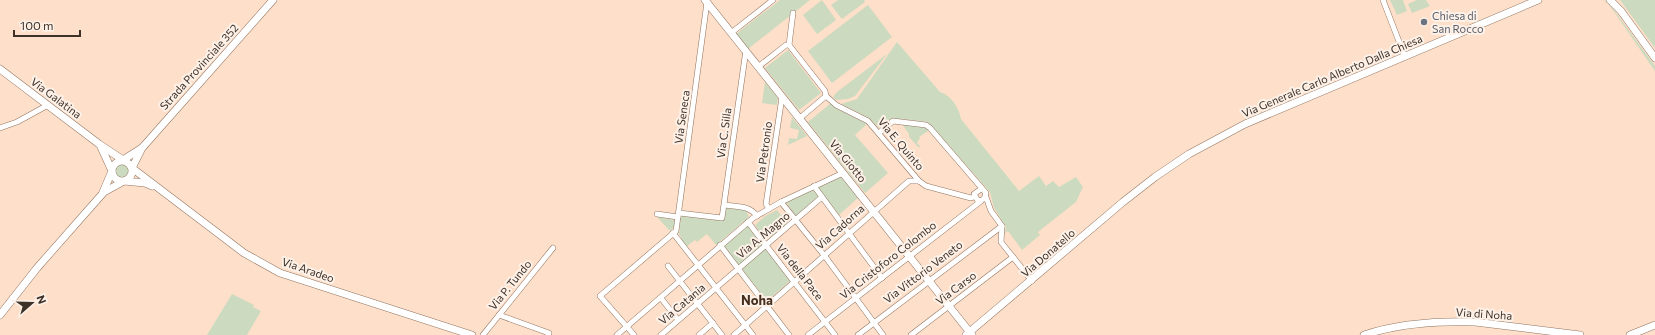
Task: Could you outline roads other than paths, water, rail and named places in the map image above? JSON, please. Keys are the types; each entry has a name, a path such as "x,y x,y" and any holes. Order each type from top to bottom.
{"street":[{"name":"Strada Provinciale 352","path":"132,168 142,148 273,0"},
{"path":"731,33 773,0"},
{"path":"1383,0 1404,57"},
{"name":"Via Generale Carlo Alberto Dalla Chiesa","path":"1142,187 1170,167 1224,135 1538,0"},
{"path":"1610,0 1621,11"},
{"path":"1614,0 1655,58"},
{"name":"Via Giotto","path":"706,1 910,256 970,334"},
{"name":"Via Seneca","path":"673,233 676,231 706,1"},
{"path":"793,13 789,45 825,91 826,96 800,118"},
{"path":"758,67 786,45 789,45"},
{"name":"Via C. Silla","path":"678,215 722,218 746,50"},
{"name":"Via Galatina","path":"0,69 99,144 123,160"},
{"name":"Via E. Quinto","path":"826,96 836,105 868,121 919,181"},
{"name":"Via Petronio","path":"769,209 766,204 782,97"},
{"path":"0,128 17,122 48,105"},
{"path":"879,133 893,122 926,125 930,128 986,193 991,211 1002,226 1001,242 1032,281"},
{"name":"Via Galatina","path":"99,144 105,152 112,171"},
{"name":"Strada Provinciale 352","path":"123,160 142,148"},
{"path":"0,315 37,268 100,195 111,187 130,177 132,168 128,162 123,160 115,163 100,195"},
{"name":"Via Aradeo","path":"132,168 156,188 264,266 472,335"},
{"path":"112,171 116,179 124,181"},
{"path":"617,335 720,245 756,216 781,202 843,172"},
{"name":"Via Aradeo","path":"124,181 145,183 156,188"},
{"name":"Via Cadorna","path":"734,335 767,304 909,181 919,181"},
{"path":"919,181 926,186 974,197 981,201 986,197"},
{"path":"814,186 882,278"},
{"name":"Via Donatello","path":"970,334 1142,187"},
{"path":"974,197 976,191 981,189"},
{"name":"Via A. Magno","path":"717,288 822,198"},
{"name":"Via Cristoforo Colombo","path":"808,335 981,201"},
{"path":"781,202 824,255 854,299 883,335"},
{"path":"724,205 748,208 752,210 756,216"},
{"path":"657,214 678,215"},
{"name":"Via della Pace","path":"748,222 835,335"},
{"name":"Via Vittorio Veneto","path":"858,335 1002,226"},
{"path":"634,335 600,296 673,233 754,335"},
{"path":"720,245 767,304 789,335"},
{"name":"Via P. Tundo","path":"483,335 553,248"},
{"name":"Via Carso","path":"911,335 1013,257"},
{"path":"668,266 722,335"},
{"name":"Via Catania","path":"661,335 717,288"},
{"path":"660,298 678,320"},
{"path":"499,315 549,333 548,335"},
{"name":"Via di Noha","path":"1364,335 1386,328 1409,324 1458,322 1475,322 1580,335"},
{"path":"699,335 712,323"},
{"path":"1630,335 1655,325"}],"place":[{"name":"Chiesa di San Rocco","path":"1424,22"}],"district":[{"name":"Noha","path":"757,300"}]}
